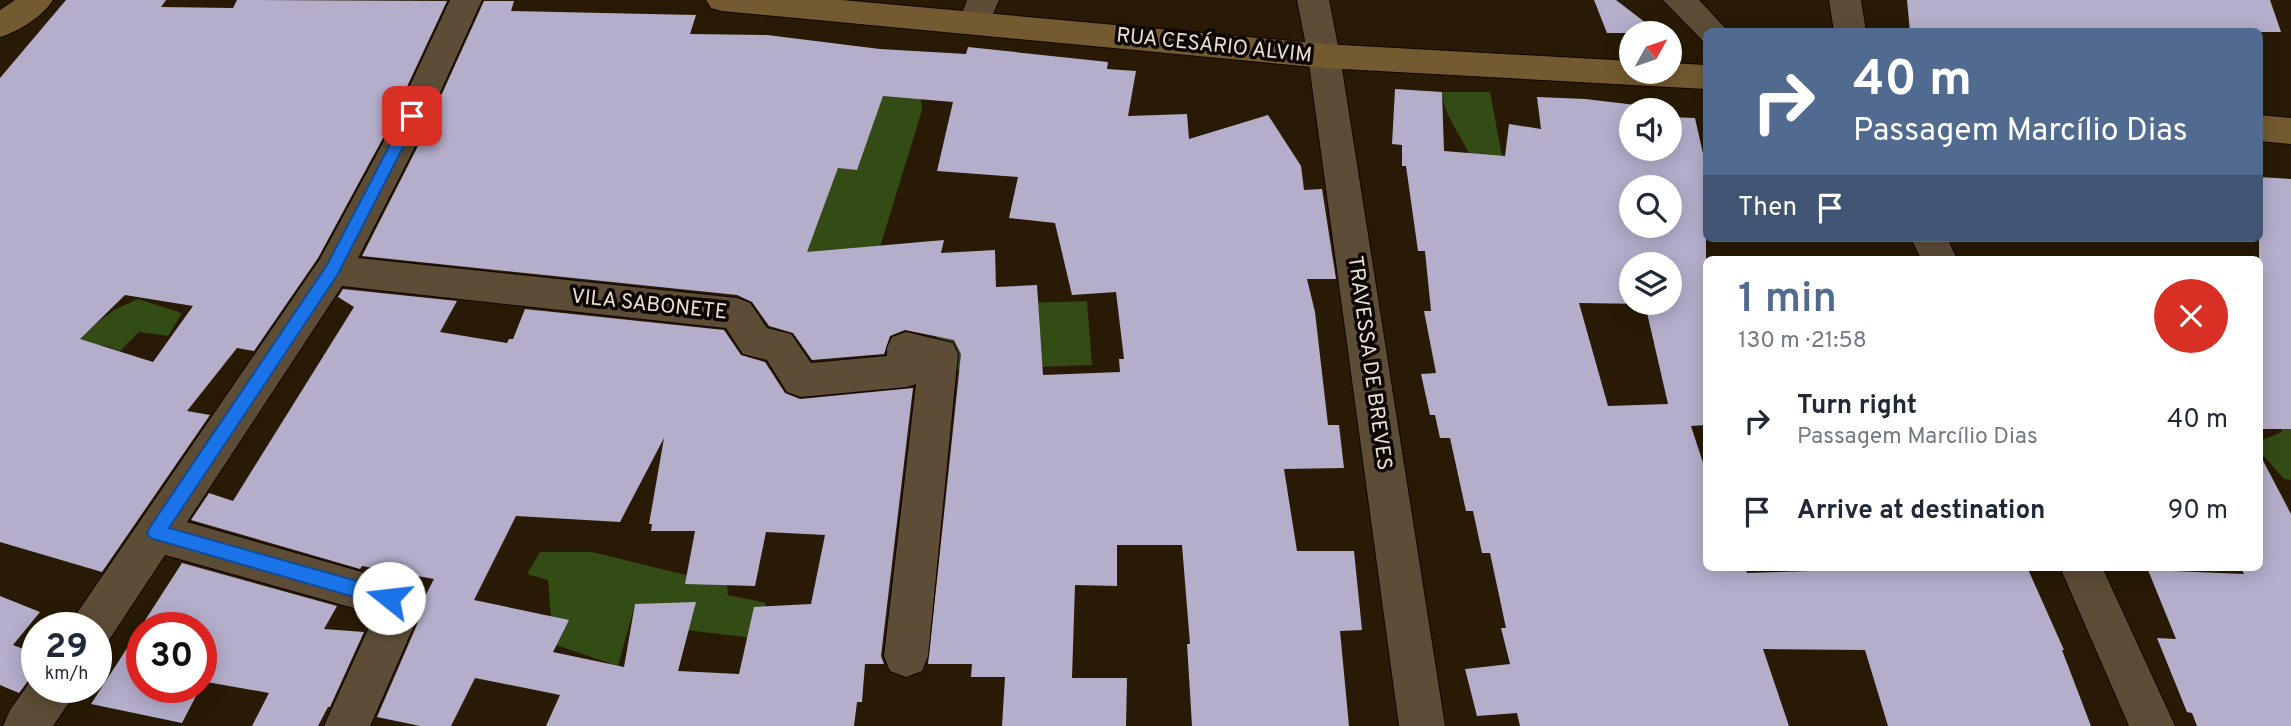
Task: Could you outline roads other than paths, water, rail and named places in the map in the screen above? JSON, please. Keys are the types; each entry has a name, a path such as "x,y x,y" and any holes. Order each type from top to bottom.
{"street":[{"path":"0,26 37,0"},
{"path":"103,612 333,270 402,139 466,0"},
{"name":"RUA CESÁRIO ALVIM","path":"722,0 979,11 1324,56 1703,77"},
{"name":"TRAVESSA DE BREVES","path":"1314,0 1422,726"},
{"path":"1679,0 1709,28"},
{"path":"1845,0 1849,28"},
{"path":"2263,128 2291,131"},
{"name":"VILA SABONETE","path":"333,270 737,314 756,343 778,345 801,380 907,371 906,348 939,354 906,656"},
{"path":"156,533 389,598 394,603 398,612 347,726"},
{"path":"2083,571 2152,726"},
{"path":"26,726 42,703"}]}
